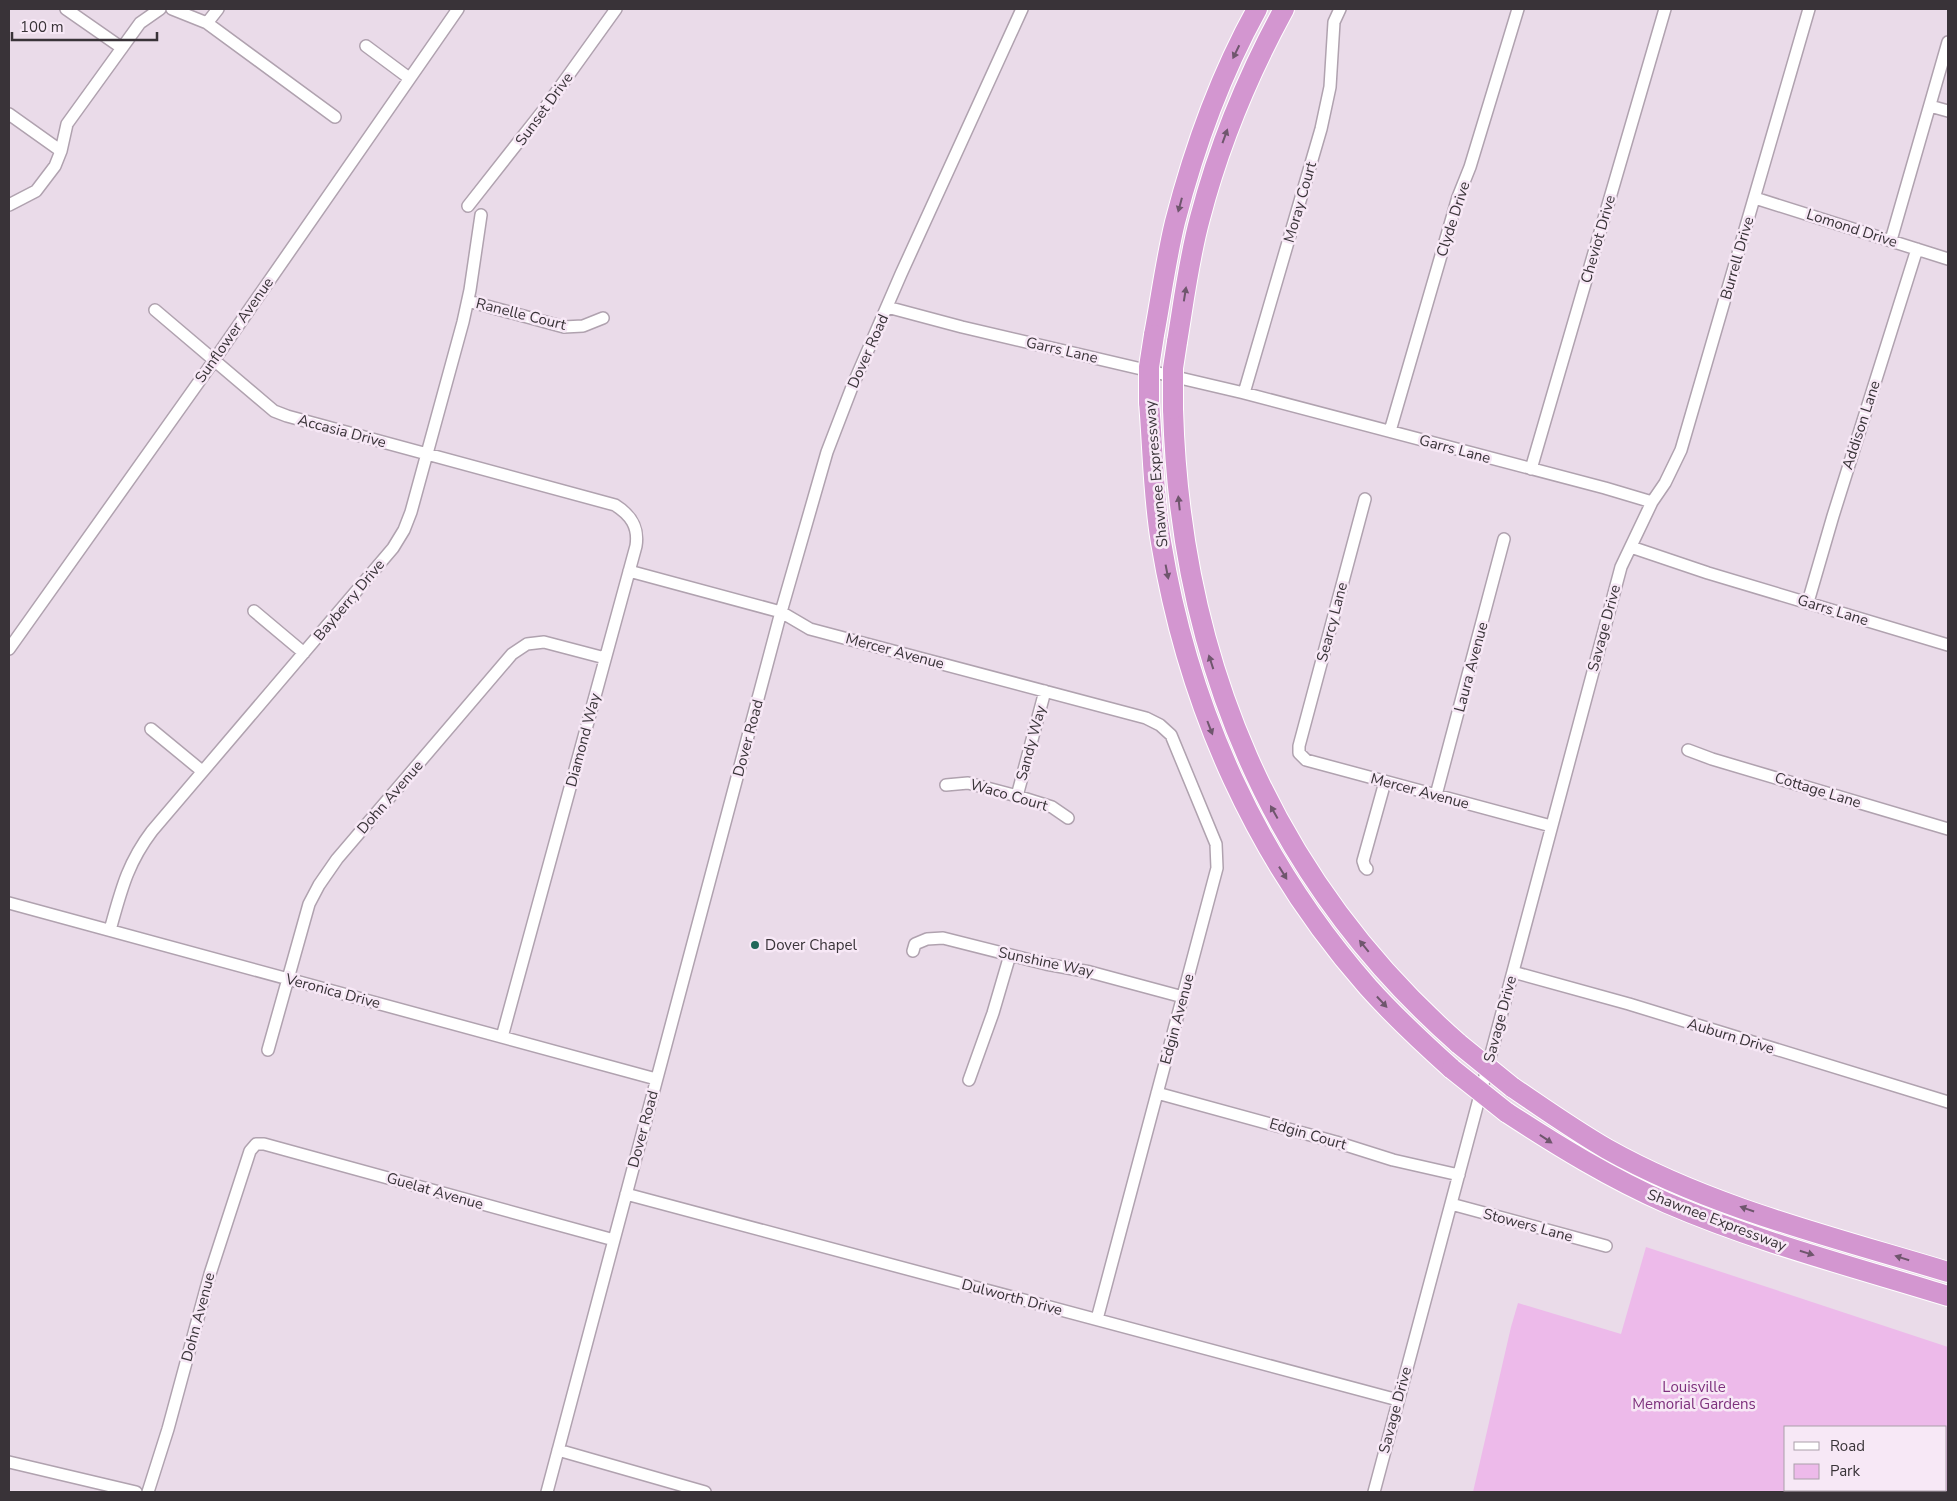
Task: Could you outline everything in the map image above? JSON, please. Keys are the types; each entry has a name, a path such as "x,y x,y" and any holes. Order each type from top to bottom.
{"highway":[{"name":"Shawnee Expressway","path":"1257,9 1212,104 1192,162 1175,223 1149,367 1154,481 1161,541 1175,614 1194,684 1211,730 1253,823 1283,873 1323,932 1387,1008 1452,1069 1506,1112 1584,1162 1667,1203 1711,1221 1796,1250 1948,1296"},
{"name":"Shawnee Expressway","path":"1284,9 1252,72 1218,156 1192,253 1172,368 1174,438 1182,526 1194,598 1209,654 1228,710 1249,763 1271,808 1298,855 1338,914 1384,970 1433,1022 1512,1087 1569,1126 1608,1149 1691,1188 1786,1222 1948,1272"}],"street":[{"path":"66,9 122,48"},
{"path":"9,205 36,191 55,166 61,151 67,124 140,23 160,9"},
{"path":"172,9 207,23 335,117"},
{"path":"207,23 218,9"},
{"name":"Sunflower Avenue","path":"9,649 214,360 458,9"},
{"name":"Sunset Drive","path":"468,206 537,120 616,9"},
{"name":"Dover Road","path":"546,1492 781,612 829,444 887,307 1022,9"},
{"name":"Moray Court","path":"1244,393 1321,130 1330,87 1334,22 1340,9"},
{"name":"Clyde Drive","path":"1390,431 1458,197 1470,168 1518,9"},
{"name":"Cheviot Drive","path":"1531,469 1665,9"},
{"name":"Burrell Drive","path":"1652,502 1665,484 1681,450 1809,9"},
{"path":"1891,240 1948,42"},
{"path":"366,46 409,78"},
{"path":"1930,106 1948,111"},
{"path":"9,114 61,151"},
{"name":"Lomond Drive","path":"1755,198 1948,259"},
{"name":"Bayberry Drive","path":"110,930 130,864 138,849 398,540 408,521 468,301 481,215"},
{"name":"Addison Lane","path":"1808,602 1917,249"},
{"name":"Ranelle Court","path":"468,301 564,327 583,326 603,318"},
{"name":"Garrs Lane","path":"887,307 1244,393 1652,502"},
{"name":"Accasia Drive","path":"155,310 274,411 561,490"},
{"name":"Diamond Way","path":"502,1037 638,537 629,516 615,505 561,490"},
{"name":"Searcy Lane","path":"1300,746 1365,499"},
{"path":"1631,547 1652,502"},
{"name":"Laura Avenue","path":"1436,796 1504,539"},
{"name":"Garrs Lane","path":"1631,547 1708,573 1948,645"},
{"name":"Savage Drive","path":"1374,1492 1616,584 1621,567 1631,547"},
{"name":"Mercer Avenue","path":"629,571 781,612 810,629 1146,718 1163,727"},
{"path":"254,611 304,653"},
{"name":"Dohn Avenue","path":"268,1050 310,904 328,870 512,654 527,644 544,642 605,658"},
{"name":"Sandy Way","path":"1016,796 1045,691"},
{"name":"Edgin Avenue","path":"1097,1319 1217,868 1218,855 1210,830 1178,749 1171,735 1163,727"},
{"path":"151,729 202,772"},
{"name":"Mercer Avenue","path":"1300,746 1299,753 1306,760 1551,826"},
{"name":"Cottage Lane","path":"1688,750 1712,759 1827,792 1948,830"},
{"path":"1367,869 1364,861 1385,782"},
{"name":"Waco Court","path":"946,785 968,783 1052,806 1068,818"},
{"name":"Veronica Drive","path":"9,903 656,1080"},
{"name":"Sunshine Way","path":"913,951 915,944 933,938 943,938 1046,964 1098,974 1183,997"},
{"path":"969,1080 993,1013 1010,955"},
{"name":"Auburn Drive","path":"1513,972 1629,1004 1948,1102"},
{"name":"Edgin Court","path":"1157,1093 1336,1142 1393,1160 1459,1175"},
{"name":"Dohn Avenue","path":"148,1492 168,1429 210,1274 250,1151 256,1144"},
{"name":"Guelat Avenue","path":"256,1144 264,1144 614,1240"},
{"name":"Dulworth Drive","path":"626,1194 1398,1400"},
{"name":"Stowers Lane","path":"1451,1204 1606,1246"},
{"path":"558,1450 705,1492"},
{"path":"9,1462 136,1492"}],"green space":[{"name":"Louisville Memorial Gardens","path":"1646,1247 1948,1347 1948,1492 1473,1492 1518,1303 1621,1334"}],"place":[{"name":"Dover Chapel","path":"755,945"}]}
